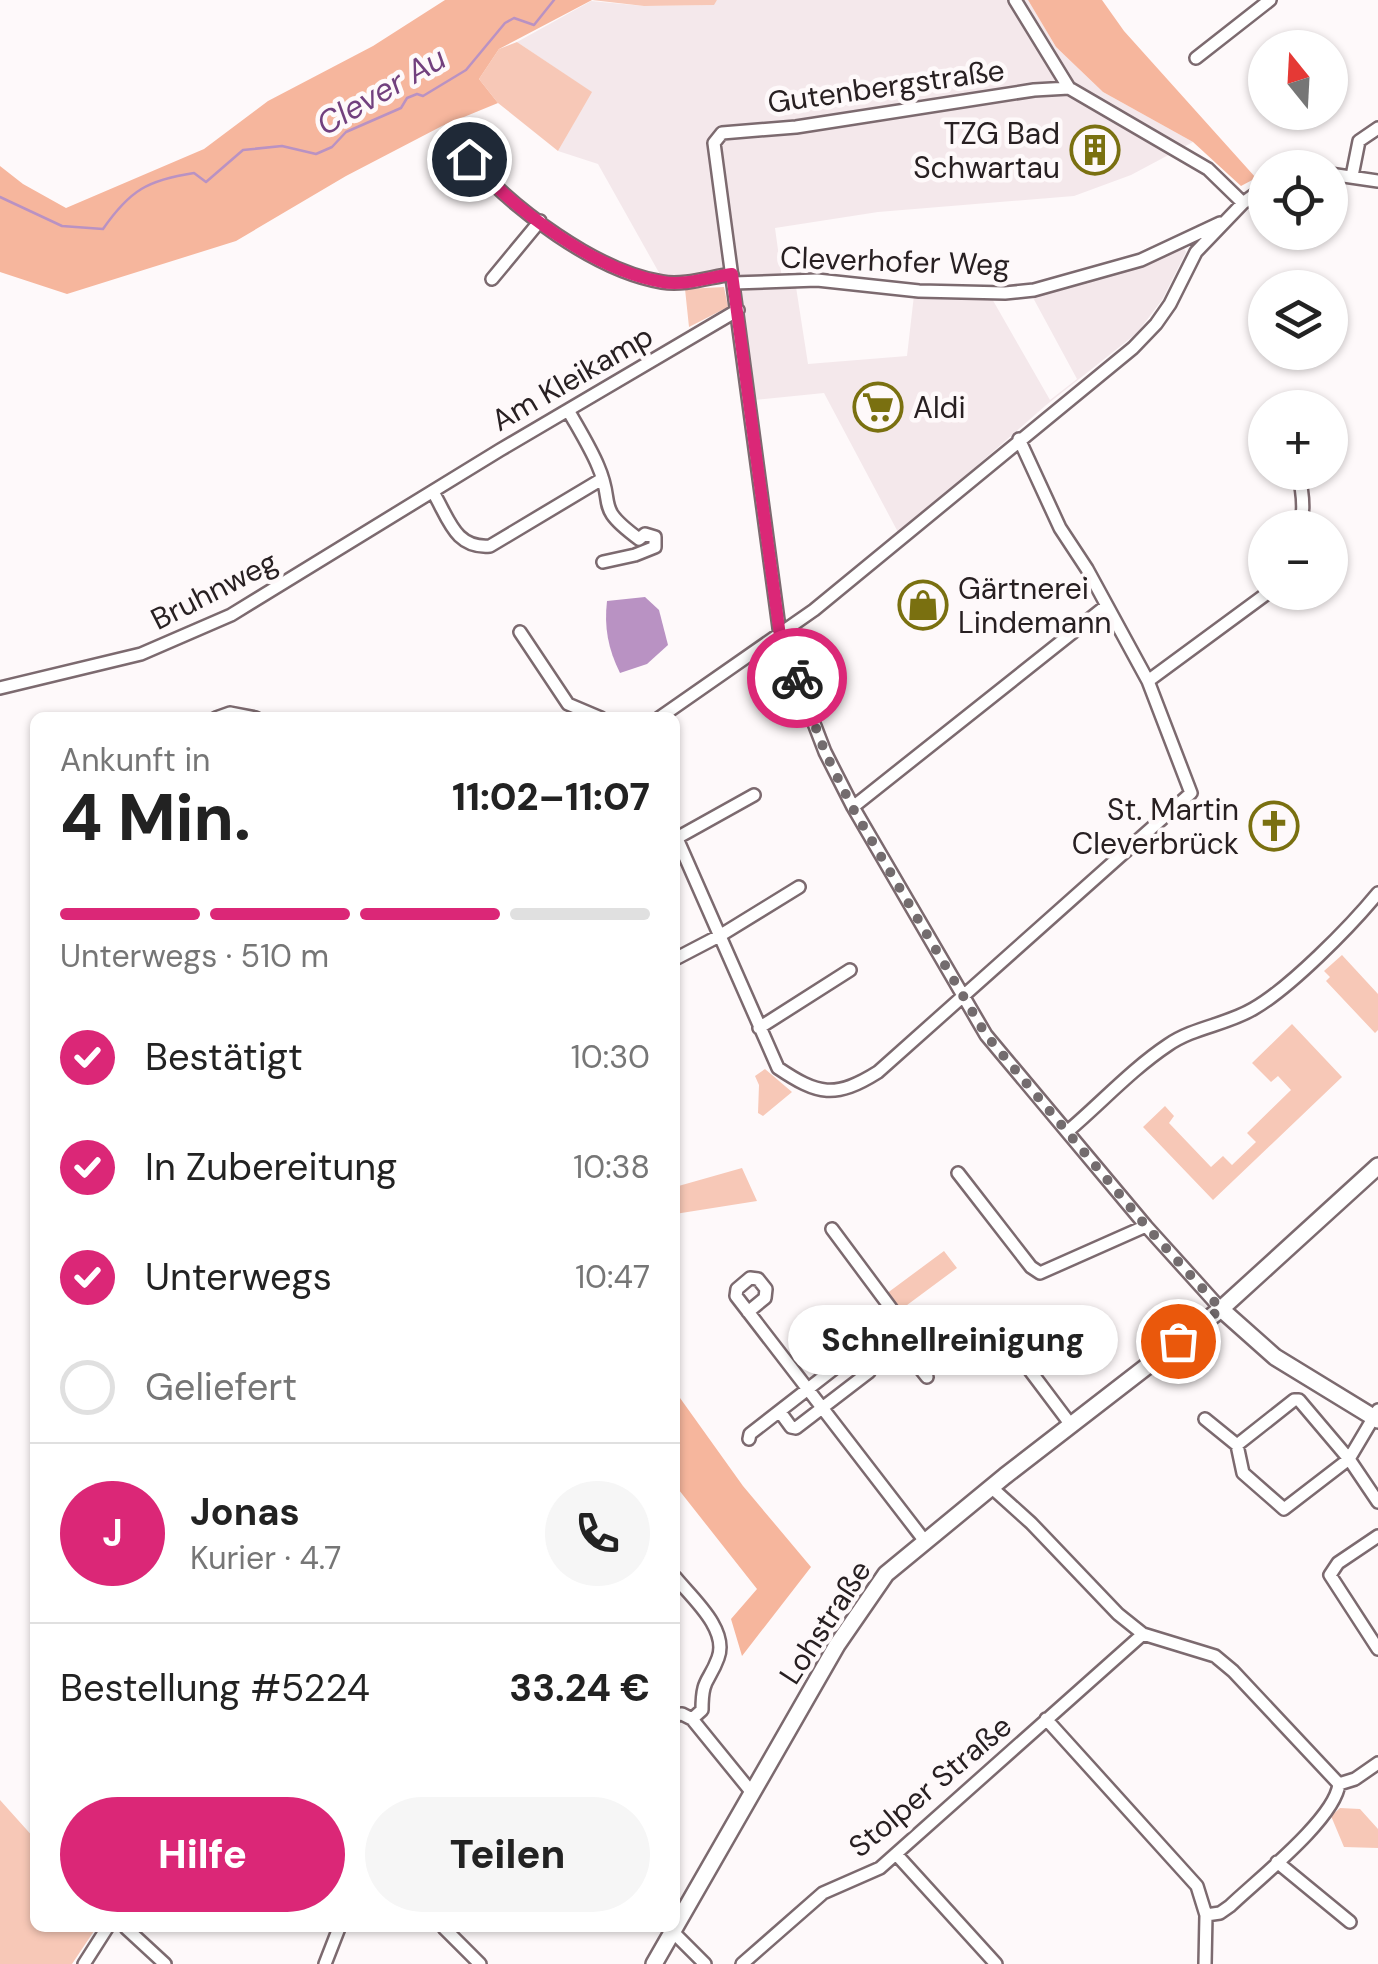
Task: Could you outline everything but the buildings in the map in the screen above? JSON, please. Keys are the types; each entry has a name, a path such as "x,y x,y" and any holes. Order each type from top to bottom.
{"main road":[{"name":"Lohstraße","path":"680,1920 852,1619 886,1574 924,1540 1221,1309 1378,1166"},
{"path":"1221,1309 1275,1358 1376,1416"},
{"name":"Lohstraße","path":"654,1964 673,1932"}],"street":[{"path":"1015,0 1069,88 1208,168 1243,203"},
{"path":"1196,58 1270,0"},
{"name":"Gutenbergstraße","path":"732,278 714,143 722,133 796,127 1069,88"},
{"path":"1352,176 1360,141 1378,128"},
{"name":"Cleverhofer Weg","path":"469,159 520,208 581,249 664,283 732,278 817,280 919,291 1034,290 1141,260 1222,222"},
{"path":"1348,176 1378,180"},
{"path":"668,712 780,636 937,512 1019,439 1133,348 1170,304 1196,252 1248,200"},
{"path":"492,279 540,221"},
{"path":"732,278 780,636 825,752 852,807 986,1035 1221,1309"},
{"name":"Am Kleikamp","path":"433,492 738,310"},
{"path":"568,410 600,470 607,510 640,544 635,556 603,562"},
{"path":"680,846 778,1068 808,1089 830,1091 858,1084 878,1072 1191,793 1148,681 1060,528 1019,439"},
{"path":"433,492 462,542 476,548 490,546 602,479"},
{"name":"Bruhnweg","path":"0,688 141,654 231,615 433,492"},
{"path":"852,807 1106,606"},
{"path":"1148,681 1248,607"},
{"path":"520,632 568,704 587,712"},
{"path":"680,835 754,795"},
{"path":"680,956 799,887"},
{"path":"1068,1132 1166,1046 1187,1034 1236,1018 1268,1000 1361,914 1378,893"},
{"path":"759,1028 850,970"},
{"path":"958,1173 1030,1267 1040,1273 1146,1226"},
{"path":"749,1439 750,1434 894,1322 893,1311 832,1229"},
{"path":"748,1312 924,1540"},
{"path":"888,1329 927,1376"},
{"path":"997,1338 1004,1336 1071,1425"},
{"path":"780,1412 796,1428 869,1372 857,1353"},
{"path":"1236,1445 1294,1400 1300,1400 1349,1459 1378,1502"},
{"path":"1205,1419 1236,1445 1243,1473 1284,1509 1349,1459 1376,1416"},
{"path":"991,1488 1143,1634 1215,1656 1289,1727 1339,1784"},
{"path":"1378,1536 1338,1563 1330,1575 1378,1649"},
{"path":"680,1582 714,1625 720,1646 718,1660 703,1683 702,1710 692,1719"},
{"name":"Stolper Straße","path":"742,1964 823,1893 870,1873 896,1854 1143,1634"},
{"path":"680,1714 692,1719 752,1794"},
{"path":"1046,1720 1197,1886 1206,1915 1204,1964"},
{"path":"1339,1784 1378,1763"},
{"path":"1206,1915 1220,1913 1230,1906 1276,1862 1332,1805 1339,1784"},
{"path":"896,1854 996,1964"},
{"path":"1276,1862 1350,1922"},
{"path":"84,1964 104,1932"},
{"path":"130,1932 165,1964"},
{"path":"325,1964 337,1932"},
{"path":"448,1932 480,1964"},
{"path":"673,1932 705,1964"}],"shaded area":[{"path":"445,0 592,0 499,49 479,79 498,103 442,126 346,176 236,241 67,294 0,272 0,166 66,208 204,149 268,101 373,46"},
{"path":"592,0 717,0 714,5 644,6"},
{"path":"717,0 1028,0 1056,47 1103,92 1193,142 1131,175 1074,196 878,212 775,228 783,286 796,287 808,364 907,356 914,295 991,297 1050,400 1077,379 1031,294 1068,288 1143,264 1182,245 1186,252 1162,300 1137,333 1045,406 899,534 824,393 754,400 739,277 662,278 598,164 558,151 591,92 517,42 591,1 644,6 713,5"},
{"path":"1028,0 1102,0 1124,31 1248,169 1248,182 1241,186 1193,142 1103,92 1056,47"},
{"path":"517,42 592,92 558,151 498,103 479,79 499,49"},
{"path":"724,287 728,307 689,327 685,289"},
{"path":"645,597 659,610 668,645 647,664 620,673 608,638 607,601"},
{"path":"1342,955 1378,994 1375,1033 1326,981 1330,977 1324,971"},
{"path":"1292,1024 1342,1077 1213,1200 1143,1127 1165,1106 1174,1116 1169,1123 1211,1167 1223,1156 1232,1165 1256,1142 1247,1133 1291,1090 1278,1076 1271,1082 1252,1063"},
{"path":"765,1069 792,1092 763,1116 758,1113 759,1085 755,1076"},
{"path":"742,1168 757,1201 680,1213 680,1186"},
{"path":"944,1251 957,1268 899,1311 886,1294"},
{"path":"680,1398 743,1486 811,1567 742,1656 731,1619 757,1589 680,1491"},
{"path":"0,1800 30,1833 30,1932 93,1932 72,1964 0,1964"},
{"path":"1340,1808 1360,1809 1378,1829 1378,1848 1344,1847 1331,1816"}],"waterway":[{"name":"Clever Au","path":"0,197 62,226 103,229 141,189 194,173 206,182 243,150 282,146 316,154 332,147 346,132 401,108 407,98 423,96 466,70 505,23 514,18 534,25 554,0"}],"way so far":[{"path":"797,678 825,752 852,807 986,1035 1221,1309 1178,1341"}],"place":[{"name":"TZG Bad Schwartau","path":"1095,150"},
{"name":"Aldi","path":"878,407"},
{"name":"Gärtnerei Lindemann","path":"923,605"},
{"name":"St. Martin Cleverbrück","path":"1274,826"},
{"name":"Schnellreinigung","path":"1178,1341"}],"route":[{"path":"469,159 520,208 581,249 624,271 664,283 732,274 780,636 797,678"}]}
